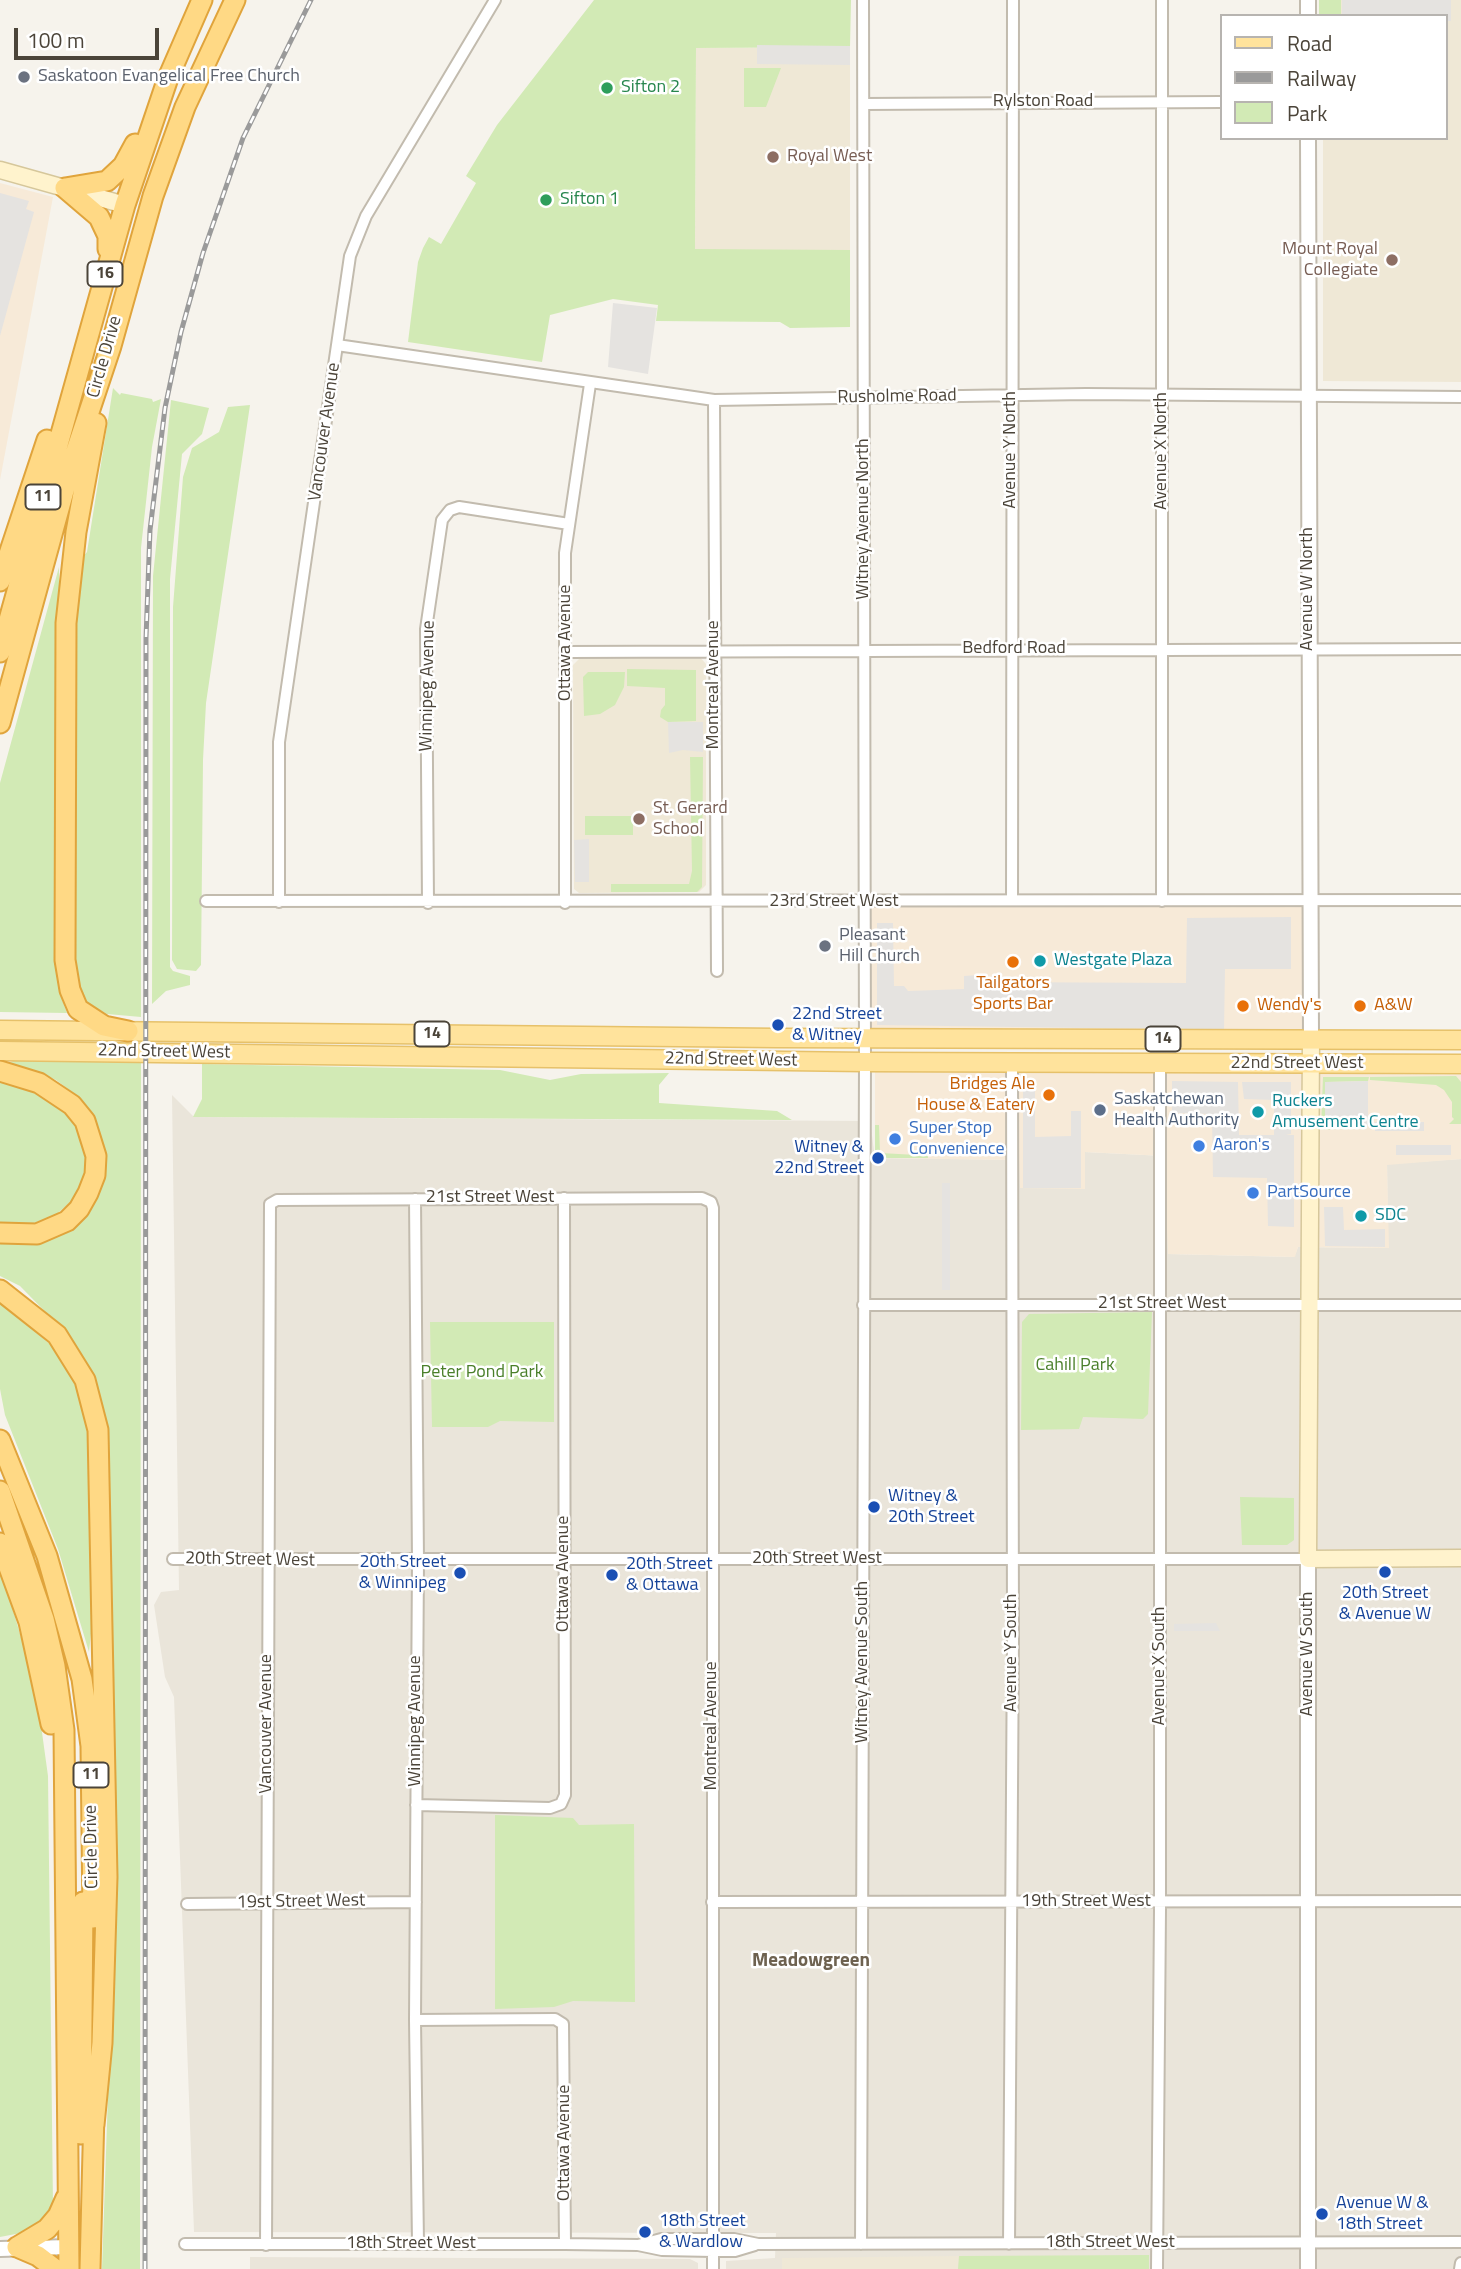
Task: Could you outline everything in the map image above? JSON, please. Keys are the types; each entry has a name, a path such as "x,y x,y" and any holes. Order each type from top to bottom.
{"highway":[{"name":"Circle Drive","path":"0,652 125,205 168,78 202,0"},
{"name":"Circle Drive","path":"0,723 69,469 111,346 153,196 185,107 234,0"},
{"path":"65,188 97,185 115,175 133,149 168,78"},
{"path":"69,469 70,448 132,226 125,205 145,183 185,107"},
{"name":"16","path":"65,188 92,210 105,225 109,248 106,270"},
{"path":"0,581 56,412 86,342"},
{"path":"111,346 76,532 66,623 65,960 72,1001 81,1012 104,1026 128,1031"},
{"path":"0,1071 39,1083 72,1105 85,1121 96,1156 95,1175 88,1193 79,1209 67,1221 37,1234 0,1233"},
{"path":"0,1290 57,1335 85,1380 98,1430 107,1877 102,2043 94,2125"},
{"name":"Circle Drive","path":"0,1440 47,1556 69,1626 85,1695 91,1758 94,2125 90,2269"},
{"name":"Circle Drive","path":"0,1491 38,1597 55,1666 64,1730 69,2269"},
{"path":"0,1543 29,1622 41,1668 57,1786 63,1808"},
{"path":"79,2269 77,2256 68,2247 77,2237 80,2218 83,1899 91,1758"},
{"path":"9,2248 47,2229 64,2206 68,2190"},
{"path":"9,2248 38,2256 55,2269"}],"main road":[{"path":"0,170 125,205"},
{"name":"22nd Street West","path":"0,1030 1461,1040"},
{"name":"Avenue W South","path":"1308,1559 1311,1039"},
{"name":"22nd Street West","path":"0,1051 865,1062 1461,1064"},
{"name":"20th Street West","path":"1308,1559 1461,1558"}],"street":[{"name":"Vancouver Avenue","path":"279,902 279,741 351,256 366,216 495,0"},
{"name":"Witney Avenue North","path":"863,0 864,1038"},
{"name":"Avenue Y North","path":"1012,901 1013,0"},
{"name":"Avenue X North","path":"1162,0 1162,901"},
{"name":"Rylston Road","path":"864,104 1220,103"},
{"name":"Avenue W North","path":"1308,140 1311,1039"},
{"name":"Rusholme Road","path":"337,345 714,400 1011,395 1461,397"},
{"name":"Ottawa Avenue","path":"565,903 565,553 590,384"},
{"name":"Montreal Avenue","path":"714,400 717,971"},
{"name":"Winnipeg Avenue","path":"428,903 426,629 442,520 450,510 459,507 569,524"},
{"name":"Bedford Road","path":"567,652 1461,649"},
{"name":"23rd Street West","path":"206,901 1461,901"},
{"name":"Witney Avenue South","path":"861,2244 864,1038"},
{"name":"Avenue Y South","path":"1009,2244 1012,1063"},
{"name":"Avenue X South","path":"1157,2269 1161,1558 1160,1063"},
{"name":"Ottawa Avenue","path":"416,1805 550,1808 561,1804 565,1795 564,1198"},
{"name":"21st Street West","path":"270,1204 276,1200 564,1198 702,1198 711,1202"},
{"name":"Winnipeg Avenue","path":"415,1199 418,1561 415,2020 418,2243"},
{"name":"Montreal Avenue","path":"711,1202 713,2269"},
{"name":"Vancouver Avenue","path":"266,2245 270,1204"},
{"name":"21st Street West","path":"863,1305 1461,1305"},
{"name":"20th Street West","path":"173,1559 1308,1559"},
{"name":"Avenue W South","path":"1308,1559 1308,2269"},
{"name":"19th Street West","path":"712,1902 1461,1900"},
{"name":"19st Street West","path":"187,1904 416,1902"},
{"name":"Ottawa Avenue","path":"415,2020 555,2019 563,2024 565,2244"},
{"name":"18th Street West","path":"185,2244 638,2245 662,2239 713,2245 1461,2242"},
{"path":"9,2248 68,2247"},
{"path":"1460,2269 1461,2263"}],"shaded area":[{"name":"Mount Royal Collegiate","path":"1340,0 1461,0 1461,382 1323,381 1323,140 1447,140 1447,14 1340,14"},
{"path":"1342,0 1451,0 1451,21 1447,21 1447,14 1342,14"},
{"path":"757,45 850,46 850,65 757,64"},
{"name":"Royal West","path":"850,47 850,250 695,250 696,48"},
{"path":"0,183 53,197 0,480"},
{"path":"0,193 29,201 26,209 34,212 0,336"},
{"path":"613,303 657,308 648,374 608,367"},
{"name":"St. Gerard School","path":"582,656 699,656 706,664 706,885 699,892 579,893 574,889 573,665"},
{"path":"668,722 703,722 703,752 683,750 669,753"},
{"path":"589,839 589,882 575,882 574,840"},
{"path":"937,895 1087,895 1162,901 1235,895 1310,900 1311,1039 864,1038 864,901"},
{"path":"1291,917 1291,969 1225,969 1224,1030 877,1025 877,923 893,923 894,986 904,986 908,991 964,989 964,976 978,975 979,982 1186,983 1187,918"},
{"path":"875,1069 1461,1075 1461,1159 1387,1165 1389,1248 1298,1247 1295,1257 1168,1254 1164,1156 1085,1152 1085,1189 1020,1188 1019,1160 875,1158"},
{"path":"1172,1081 1238,1082 1239,1135 1274,1135 1274,1100 1244,1099 1242,1082 1291,1082 1291,1134 1286,1135 1294,1135 1294,1227 1268,1226 1267,1178 1213,1177 1212,1114 1172,1113"},
{"path":"1368,1081 1368,1125 1325,1125 1325,1082"},
{"path":"1023,1087 1035,1087 1035,1137 1071,1136 1071,1111 1081,1111 1081,1188 1023,1188"},
{"path":"172,1095 194,1117 870,1121 875,1158 1020,1160 1020,1187 1085,1152 1165,1156 1169,1254 1294,1257 1298,1247 1388,1248 1387,1164 1461,1159 1461,2269 726,2269 726,2261 775,2258 776,2233 194,2232 174,1697 165,1677 154,1605 161,1592 179,1590"},
{"path":"1375,1122 1424,1122 1424,1131 1375,1131"},
{"path":"1396,1145 1451,1145 1451,1155 1396,1155"},
{"path":"942,1183 950,1183 950,1290 942,1290"},
{"path":"1324,1207 1343,1207 1344,1230 1385,1229 1385,1247 1325,1246"},
{"path":"1216,1623 1220,1631 1174,1631 1174,1624"},
{"path":"959,2256 958,2269 782,2269 782,2258"},
{"path":"250,2257 690,2259 698,2263 698,2269 250,2269"}],"green space":[{"path":"594,0 851,0 850,47 696,48 695,249 850,250 850,327 790,328 780,322 656,321 658,305 613,299 550,315 542,362 408,342 418,262 423,248 429,237 441,244 476,183 466,176 497,125"},
{"path":"1319,0 1341,0 1341,14 1319,14"},
{"path":"744,68 781,68 766,107 744,107"},
{"path":"113,388 120,395 121,393 152,399 153,402 161,399 152,447 141,548 141,1017 107,1014 87,1003 77,993 74,956 73,631 81,559 87,552"},
{"path":"171,400 209,408 202,434 182,454 170,579 170,967 173,971 190,976 190,985 166,991 152,1004 153,576"},
{"path":"250,405 206,703 201,965 196,971 177,969 172,960 173,607 183,477 192,448 219,432 228,407"},
{"path":"59,567 59,960 60,994 67,1013 0,1012 0,783"},
{"path":"627,669 696,670 696,721 668,722 660,717 665,705 665,688 627,686"},
{"path":"588,672 625,672 624,687 615,705 600,714 584,716 583,677"},
{"path":"690,757 703,757 702,887 697,892 611,892 611,884 689,884 692,871"},
{"path":"585,816 633,816 633,835 585,835"},
{"path":"18,1059 124,1059 125,1063 141,1060 140,2269 102,2269 117,1832 103,1409 91,1373 73,1340 20,1286 0,1276 0,1240 34,1244 60,1235 83,1218 104,1166 102,1140 92,1115 76,1095 56,1080 34,1070 6,1064"},
{"path":"202,1064 500,1070 550,1080 581,1074 669,1073 659,1085 659,1103 777,1111 792,1120 193,1117 202,1099"},
{"path":"1456,1076 1461,1082 1461,1124 1449,1124 1454,1119 1452,1102 1444,1090 1436,1085 1370,1080 1370,1077"},
{"path":"1323,1077 1369,1077 1368,1081 1325,1082 1326,1125 1334,1125 1329,1130 1321,1128"},
{"path":"0,1081 27,1087 54,1101 65,1110 83,1136 87,1162 84,1180 76,1197 50,1220 22,1226 0,1223"},
{"path":"875,1125 879,1125 880,1153 917,1155 922,1148 927,1148 928,1158 875,1158"},
{"path":"0,1302 57,1350 75,1379 85,1412 90,1449 92,1624 89,1652 58,1549 5,1415 0,1389"},
{"name":"Cahill Park","path":"1152,1312 1148,1414 1143,1419 1083,1417 1079,1429 1021,1430 1022,1322 1029,1314"},
{"name":"Peter Pond Park","path":"430,1322 554,1322 554,1422 500,1421 488,1427 432,1427"},
{"path":"1240,1497 1294,1498 1294,1540 1287,1545 1242,1545"},
{"path":"0,1565 36,1689 48,1776 53,2207 48,2216 26,2232 0,2237"},
{"path":"495,1815 573,1818 579,1825 634,1824 635,2002 573,2001 554,2007 495,2009"},
{"path":"1149,2255 1149,2269 958,2269 959,2256"}],"railway":[{"path":"145,2269 146,638 150,530 165,408 181,332 203,253 243,138 311,0"}],"place":[{"name":"Saskatoon Evangelical Free Church","path":"24,77"},
{"name":"Sifton 2","path":"607,88"},
{"name":"Royal West","path":"773,157"},
{"name":"Sifton 1","path":"546,200"},
{"name":"Mount Royal Collegiate","path":"1392,260"},
{"name":"St. Gerard School","path":"639,819"},
{"name":"Pleasant Hill Church","path":"825,946"},
{"name":"Westgate Plaza","path":"1040,961"},
{"name":"Tailgators Sports Bar","path":"1013,962"},
{"name":"Wendy's","path":"1243,1006"},
{"name":"A&W","path":"1360,1006"},
{"name":"22nd Street & Witney","path":"778,1025"},
{"name":"Bridges Ale House & Eatery","path":"1049,1095"},
{"name":"Saskatchewan Health Authority","path":"1100,1110"},
{"name":"Ruckers Amusement Centre","path":"1258,1112"},
{"name":"Super Stop Convenience","path":"895,1139"},
{"name":"Aaron's","path":"1199,1146"},
{"name":"Witney & 22nd Street","path":"878,1158"},
{"name":"PartSource","path":"1253,1193"},
{"name":"SDC","path":"1361,1216"},
{"name":"Witney & 20th Street","path":"874,1507"},
{"name":"20th Street & Avenue W","path":"1385,1572"},
{"name":"20th Street & Winnipeg","path":"460,1573"},
{"name":"20th Street & Ottawa","path":"612,1575"},
{"name":"Avenue W & 18th Street","path":"1322,2214"},
{"name":"18th Street & Wardlow","path":"645,2232"}],"district":[{"name":"Meadowgreen","path":"811,1961"}]}
